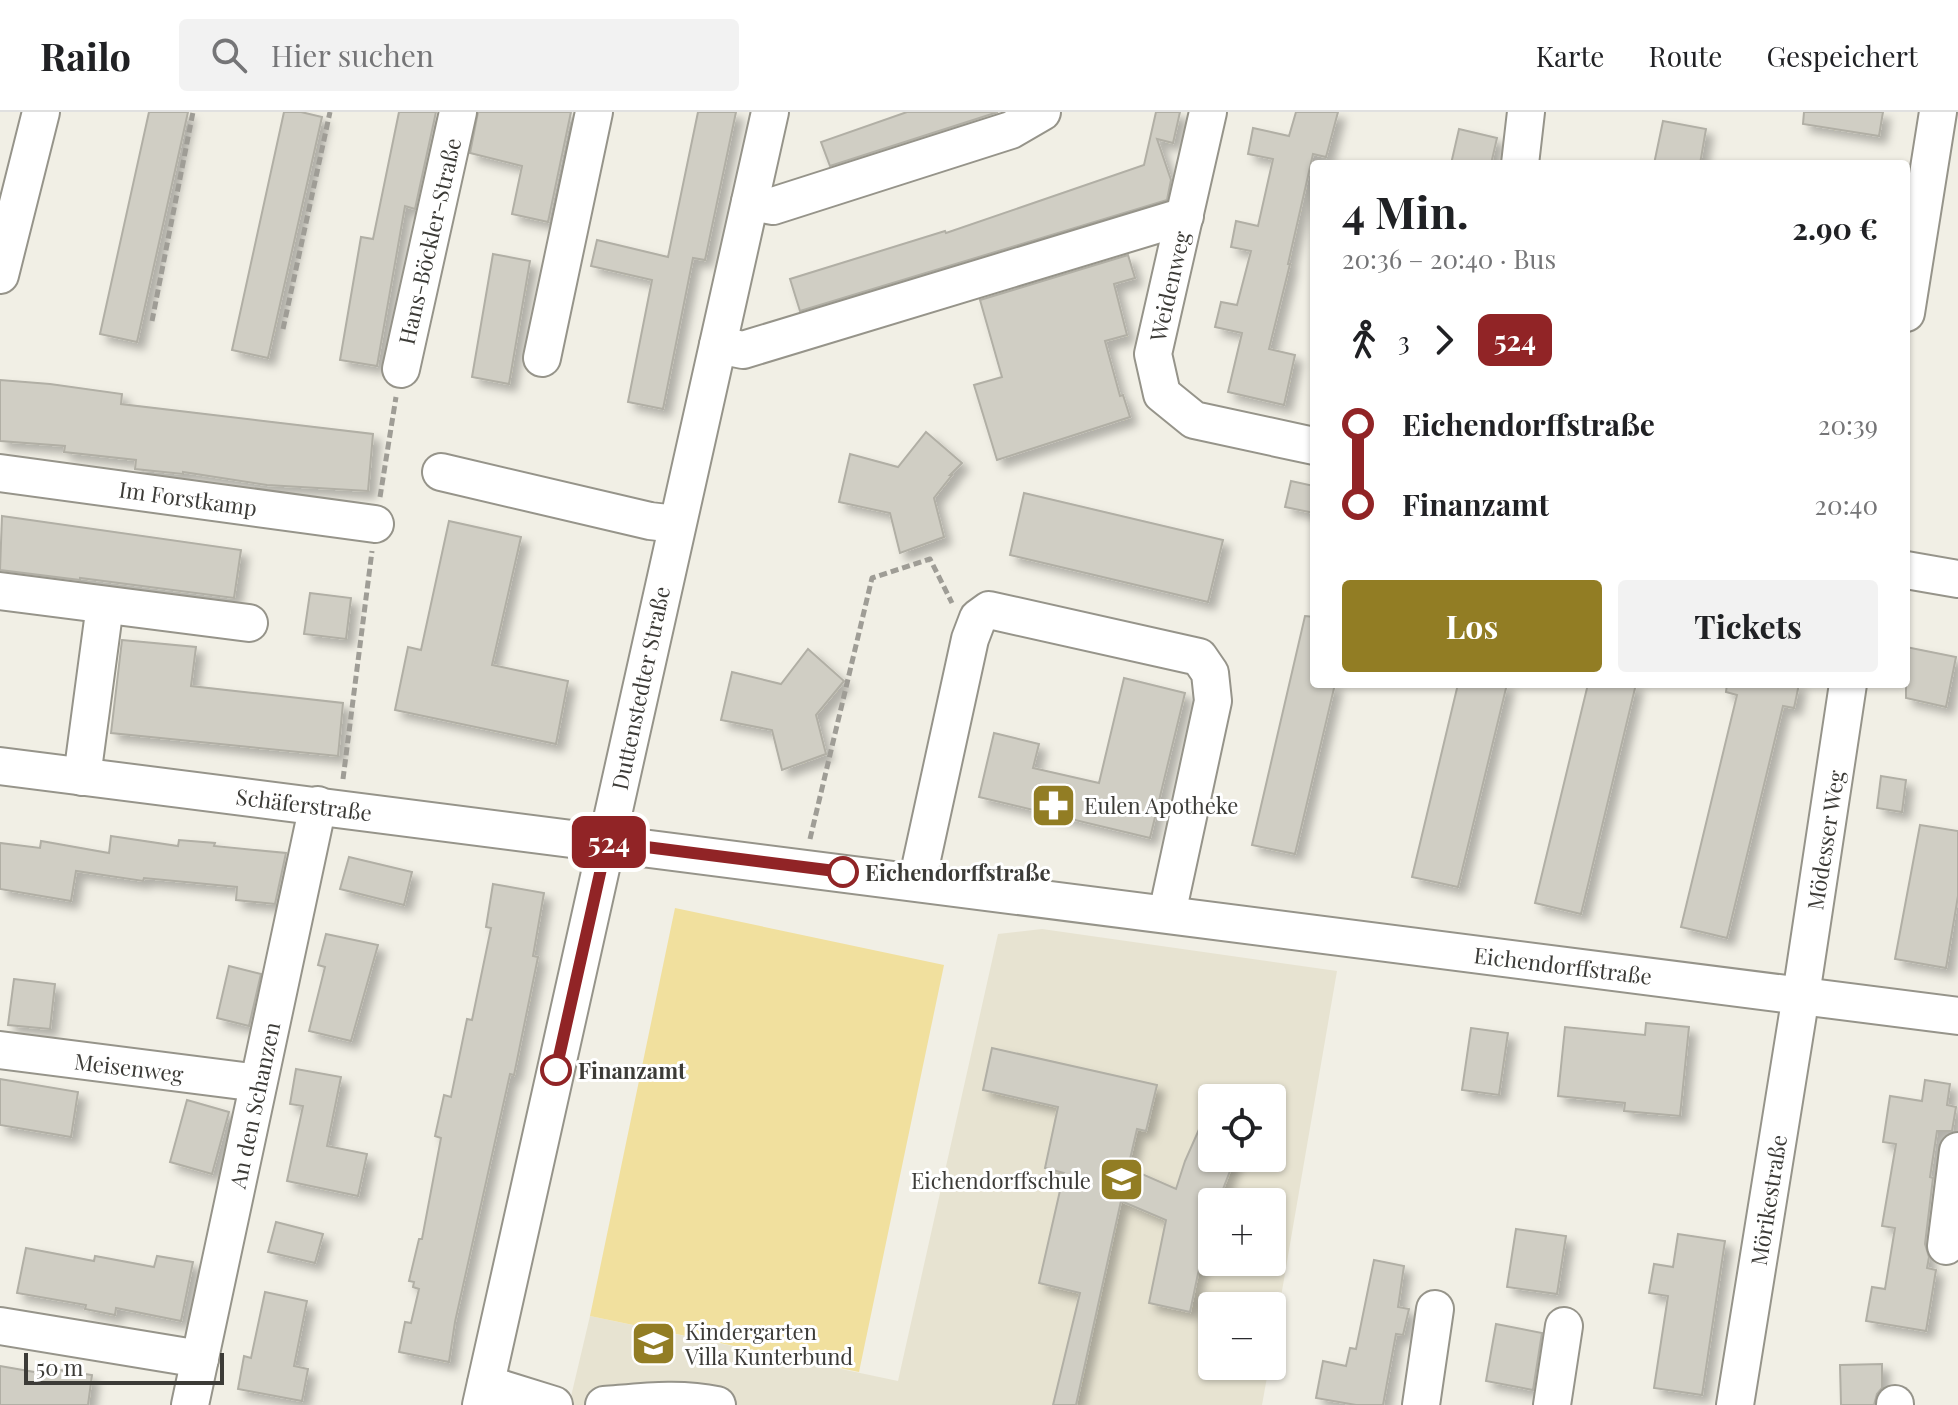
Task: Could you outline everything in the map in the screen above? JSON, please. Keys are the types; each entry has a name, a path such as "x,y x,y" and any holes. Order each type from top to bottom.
{"street":[{"path":"0,275 41,112"},
{"name":"Hans-Böckler-Straße","path":"401,369 458,112"},
{"path":"542,358 594,112"},
{"name":"Duttenstedter Straße","path":"483,1395 770,112"},
{"path":"750,202 773,206 1011,130 1042,112"},
{"name":"Weidenweg","path":"1208,112 1153,354 1162,394 1194,420 1310,445"},
{"path":"1520,160 1526,112"},
{"path":"1910,297 1944,163 1938,112"},
{"path":"718,345 743,350 1185,216"},
{"path":"441,472 650,521 676,524"},
{"name":"Im Forstkamp","path":"0,473 375,524"},
{"path":"1910,571 1958,579"},
{"path":"0,591 249,623"},
{"path":"82,777 105,605"},
{"path":"917,882 970,639 978,618 989,610 1199,657 1210,673 1213,701 1167,914"},
{"name":"Mödesser Weg","path":"1801,995 1847,688"},
{"name":"Schäferstraße","path":"0,766 607,842"},
{"name":"An den Schanzen","path":"190,1405 258,1083 328,806"},
{"name":"Eichendorffstraße","path":"607,842 1958,1016"},
{"name":"Mörikestraße","path":"1735,1405 1801,995"},
{"name":"Meisenweg","path":"0,1050 258,1083"},
{"path":"1946,1246 1958,1151"},
{"path":"1421,1405 1435,1309"},
{"path":"0,1326 200,1359"},
{"path":"1552,1405 1564,1326"},
{"path":"483,1395 554,1405"},
{"path":"604,1405 665,1400 695,1400 717,1405"}],"path":[{"path":"152,321 193,112"},
{"path":"283,329 330,112"},
{"path":"328,806 401,369"},
{"path":"804,867 872,578 930,559 970,639"}],"shaded area":[{"path":"675,908 944,965 859,1372 590,1316"},
{"name":"Eichendorffschule","path":"1042,929 1337,971 1286,1268 1286,1188 1198,1188 1198,1276 1285,1276 1282,1292 1198,1292 1198,1380 1266,1380 1262,1405 569,1405 590,1316 898,1381 998,934"}],"building":[{"path":"149,112 188,112 137,342 100,334"},
{"path":"284,112 322,117 268,358 232,350"},
{"path":"399,112 436,112 415,209 405,206 377,366 340,360 361,237 373,239"},
{"path":"478,112 571,112 548,222 512,214 522,166 470,153"},
{"path":"698,112 736,112 705,260 693,258 663,409 628,402 652,280 591,266 597,240 668,257"},
{"path":"907,112 998,112 830,166 821,142"},
{"path":"1156,112 1180,112 1173,143 1157,139 1171,180 1167,200 800,311 790,279 946,233 1144,165"},
{"path":"1296,112 1338,112 1326,157 1313,154 1310,160 1290,264 1269,349 1295,355 1284,405 1228,392 1242,333 1215,327 1221,302 1237,305 1251,251 1231,247 1236,221 1258,226 1273,159 1248,154 1253,128 1289,136"},
{"path":"1804,112 1883,112 1879,136 1803,124"},
{"path":"1663,121 1706,129 1701,160 1655,160"},
{"path":"1459,129 1497,138 1492,160 1452,160"},
{"path":"493,254 530,261 509,384 472,377"},
{"path":"1128,255 1135,278 1114,284 1127,335 1105,341 1120,396 1123,395 1130,417 997,460 974,385 1002,377 980,300"},
{"path":"0,380 122,394 121,404 373,434 368,491 267,485 183,472 135,469 136,460 64,452 65,446 0,441"},
{"path":"926,432 962,463 934,498 944,537 900,553 890,513 839,502 850,454 898,467"},
{"path":"1291,481 1310,485 1310,512 1285,507"},
{"path":"1024,493 1223,540 1208,602 1010,555"},
{"path":"2,516 241,550 234,598 0,570"},
{"path":"449,521 521,537 492,665 568,681 556,744 395,710 408,647 421,650"},
{"path":"310,593 351,598 346,639 304,634"},
{"path":"1305,616 1310,617 1310,688 1334,688 1295,854 1252,845"},
{"path":"122,640 196,647 191,686 343,703 338,756 111,733"},
{"path":"1910,648 1956,657 1946,707 1906,698 1906,688 1910,688"},
{"path":"808,649 844,681 816,715 826,754 782,770 772,730 721,720 732,672 781,684"},
{"path":"1124,678 1185,693 1150,838 979,797 994,733 1039,744 1033,768 1099,783"},
{"path":"1457,688 1506,688 1458,887 1412,877"},
{"path":"1587,688 1635,688 1581,914 1535,903"},
{"path":"1726,688 1798,688 1794,708 1783,706 1727,938 1681,927 1737,695 1726,692"},
{"path":"1881,776 1906,780 1902,812 1877,808"},
{"path":"1920,825 1958,831 1958,896 1946,968 1895,959"},
{"path":"111,836 178,846 179,840 286,853 275,904 236,900 237,887 144,878 143,881 76,871 71,901 0,889 0,843 40,848 41,841 109,853"},
{"path":"349,857 412,872 404,905 340,889"},
{"path":"493,884 544,893 533,956 538,957 514,1075 510,1074 455,1322 449,1362 399,1352 405,1322 411,1323 419,1289 409,1281 419,1239 422,1239 441,1138 435,1136 444,1095 451,1097 467,1019 472,1020 491,928 486,927"},
{"path":"326,934 378,945 351,1041 309,1031 325,967 318,965"},
{"path":"229,966 261,974 249,1026 217,1018"},
{"path":"14,979 55,984 50,1029 8,1025"},
{"path":"1646,1023 1689,1027 1680,1116 1624,1111 1625,1103 1558,1096 1565,1027 1645,1035"},
{"path":"1471,1028 1508,1033 1499,1095 1462,1090"},
{"path":"992,1048 1157,1085 1146,1131 1137,1129 1128,1168 1176,1189 1198,1132 1198,1172 1230,1172 1223,1188 1198,1188 1198,1274 1190,1312 1149,1303 1166,1220 1121,1201 1076,1405 1053,1405 1080,1293 1039,1283 1064,1173 1045,1168 1058,1107 983,1090"},
{"path":"296,1069 341,1077 327,1146 367,1154 358,1196 287,1181 303,1106 290,1104"},
{"path":"0,1079 78,1092 71,1137 0,1125"},
{"path":"1925,1080 1950,1084 1947,1105 1956,1107 1952,1131 1937,1131 1930,1177 1933,1178 1925,1244 1929,1257 1927,1268 1936,1270 1926,1331 1866,1321 1872,1287 1885,1289 1895,1228 1882,1226 1896,1144 1883,1142 1890,1096 1922,1101"},
{"path":"187,1100 229,1112 212,1174 170,1162"},
{"path":"276,1222 323,1234 315,1263 268,1252"},
{"path":"1516,1229 1566,1236 1557,1294 1507,1287"},
{"path":"1678,1234 1725,1241 1702,1395 1654,1388 1668,1296 1649,1293 1654,1264 1673,1267"},
{"path":"26,1248 94,1261 95,1256 154,1267 157,1256 193,1262 181,1321 116,1308 115,1315 85,1309 86,1305 17,1293"},
{"path":"1374,1260 1404,1266 1398,1307 1409,1309 1403,1335 1396,1334 1383,1405 1356,1405 1316,1398 1323,1361 1346,1366 1350,1348 1356,1349"},
{"path":"265,1292 307,1301 294,1366 308,1369 302,1401 238,1389 244,1356 251,1358"},
{"path":"1496,1324 1542,1333 1533,1390 1486,1381"},
{"path":"1882,1364 1882,1388 1874,1405 1841,1405 1840,1365"},
{"path":"0,1366 46,1374 47,1368 92,1375 88,1405 0,1405"}],"bus line":[{"name":"524","path":"556,1070 607,842 843,872"}],"place":[{"name":"Eulen Apotheke","path":"1053,805"},
{"name":"Eichendorffstraße","path":"843,872"},
{"name":"Finanzamt","path":"556,1070"},
{"name":"Eichendorffschule","path":"1122,1180"},
{"name":"Kindergarten Villa Kunterbund","path":"654,1344"}]}
